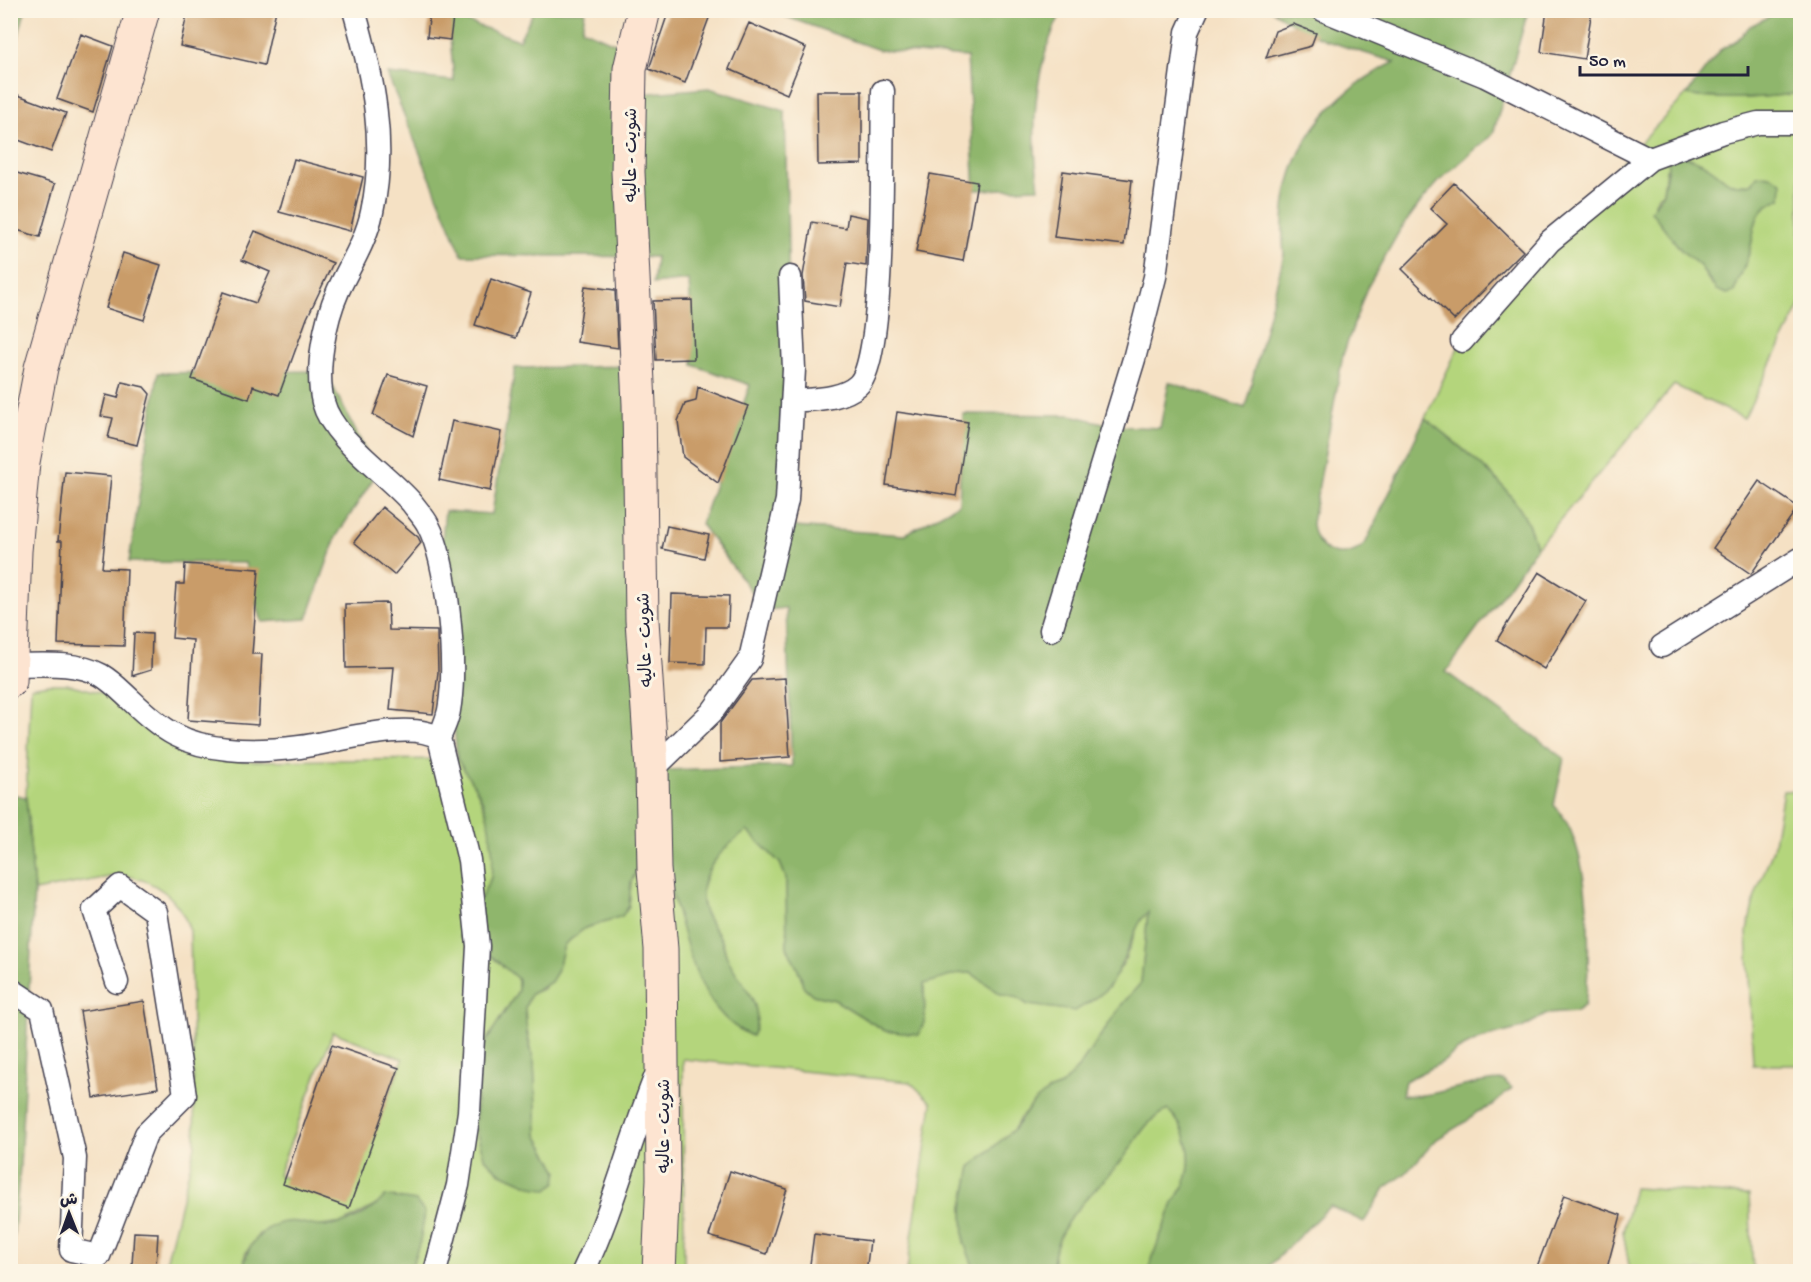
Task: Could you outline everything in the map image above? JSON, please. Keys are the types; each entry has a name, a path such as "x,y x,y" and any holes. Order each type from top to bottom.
{"street":[{"path":"10,681 15,551 23,462 41,368 67,268 143,10"},
{"path":"354,10 374,98 379,135 378,169 372,213 359,250 337,293 325,339 319,375 323,404 335,426 412,503 428,524 437,549 450,637 452,676 450,706 439,738 470,860 478,946 469,1112 458,1185 435,1272"},
{"name":"شويت - عاليه","path":"644,10 630,69 628,172 639,404 642,620 652,770 654,869 661,949 663,1179 659,1272"},
{"path":"1051,630 1134,359 1155,277 1187,32 1197,10"},
{"path":"1323,10 1485,76 1650,159"},
{"path":"792,401 839,394 858,385 871,354 878,282 883,91"},
{"path":"1462,341 1550,241 1650,159 1723,132 1758,123 1800,123"},
{"path":"652,770 712,712 750,659 787,500 794,369 790,277"},
{"path":"1662,646 1800,559"},
{"path":"11,665 74,667 99,674 115,684 176,738 194,744 265,751 386,732 429,732 439,738"},
{"path":"10,989 42,1010 75,1158 71,1250 99,1264 146,1134 185,1095 156,912 120,886 94,910 117,982"},
{"path":"584,1272 604,1225 624,1160 662,1060"}],"green space":[{"path":"10,11 25,11 11,64"},
{"path":"534,11 585,11 582,29 619,45 617,96 709,88 785,111 794,527 904,535 959,504 963,414 1071,415 1115,426 1160,428 1169,382 1245,408 1284,255 1283,223 1286,193 1294,165 1306,140 1343,96 1367,78 1395,62 1347,48 1317,36 1273,11 1528,11 1493,134 1442,178 1420,203 1400,230 1366,290 1343,355 1312,523 1318,542 1331,552 1348,553 1365,544 1425,418 1492,475 1519,508 1536,548 1446,672 1564,758 1554,805 1567,823 1583,871 1588,929 1585,1005 1575,1012 1547,1014 1522,1028 1479,1039 1456,1051 1443,1062 1405,1081 1402,1095 1415,1096 1503,1080 1512,1088 1492,1106 1477,1112 1467,1121 1437,1139 1405,1174 1385,1188 1364,1222 1330,1206 1264,1271 1149,1271 1172,1206 1188,1173 1187,1143 1180,1125 1168,1110 1146,1126 1122,1160 1076,1210 1059,1238 1054,1253 1053,1271 975,1271 964,1242 963,1207 971,1167 1014,1129 1033,1103 1048,1091 1061,1086 1079,1067 1123,1003 1141,983 1148,912 1138,926 1109,986 1075,1011 1028,1005 1018,998 1001,994 971,973 961,973 924,984 925,1020 919,1035 885,1031 835,1000 813,995 803,986 801,976 787,947 786,878 780,863 747,831 729,845 713,863 703,884 702,895 706,916 721,939 732,967 754,1004 757,1014 752,1036 734,1026 719,1012 708,996 698,977 671,891 649,847 631,882 629,906 622,916 585,928 564,945 557,972 551,982 531,994 525,1007 527,1035 534,1063 537,1135 558,1171 556,1182 548,1189 536,1188 499,1172 484,1157 475,1127 479,1053 518,991 518,979 490,955 460,937 491,878 493,856 487,813 479,793 457,759 440,559 445,511 492,514 515,368 637,366 666,770 792,766 786,608 765,610 701,524 750,385 693,365 689,280 653,284 656,257 462,255 387,74 454,81 448,15 519,40"},
{"path":"770,11 1062,11 1045,53 1037,98 1035,143 1039,188 975,190 967,57 879,50"},
{"path":"1780,11 1800,11 1800,93 1743,98 1686,95 1720,50 1737,40 1750,26"},
{"path":"1800,93 1800,306 1744,418 1674,385 1536,548 1529,527 1507,491 1476,460 1425,418 1472,318 1686,95 1729,98","holes":["1683,155 1707,166 1729,182 1739,185 1753,182 1781,198 1763,209 1759,215 1748,256 1734,292 1711,285 1701,267 1681,250 1652,211 1658,196 1663,192 1666,169"]},
{"path":"1683,155 1704,164 1734,184 1753,182 1757,176 1764,175 1773,177 1782,183 1781,198 1763,209 1759,215 1748,256 1734,292 1727,294 1716,290 1701,267 1681,250 1651,211 1663,192 1669,160"},
{"path":"325,371 377,473 336,537 307,619 262,622 245,563 129,562 158,373"},
{"path":"67,684 103,693 242,761 457,759 481,800 492,832 494,849 494,865 490,880 460,937 490,955 518,979 518,991 487,1039 475,1127 484,1157 499,1172 536,1188 558,1171 537,1135 534,1063 525,1020 525,1007 531,994 543,989 557,972 564,945 585,928 610,921 629,906 631,882 649,847 671,891 691,957 708,995 734,1026 752,1036 757,1016 755,1006 727,959 724,945 706,915 702,893 713,862 747,830 780,863 786,878 787,947 801,976 803,986 813,995 835,1000 885,1031 895,1032 925,1020 924,983 961,973 971,973 1001,994 1018,998 1028,1005 1108,988 1124,962 1140,920 1148,911 1141,983 1123,1003 1079,1067 1061,1086 1048,1091 1020,1118 1014,1129 971,1167 963,1207 964,1242 975,1271 907,1271 932,1103 910,1082 683,1059 684,1271 410,1271 420,1241 425,1213 378,1204 343,1223 313,1227 298,1222 259,1234 245,1254 244,1271 164,1271 195,1146 190,931 172,899 155,886 133,877 120,875 34,891 26,797 31,687","holes":["333,1032 403,1059 348,1202 278,1175"]},
{"path":"1800,790 1800,1065 1753,1065 1747,931 1755,896 1773,849 1783,791"},
{"path":"11,794 26,797 34,891 20,1167 11,1263"},
{"path":"1168,1110 1175,1117 1185,1135 1189,1155 1188,1175 1174,1202 1149,1271 1053,1271 1054,1253 1059,1237 1076,1210 1122,1160 1146,1126"},
{"path":"1634,1188 1749,1195 1753,1271 1630,1271 1623,1232"},
{"path":"385,1196 416,1201 425,1213 420,1241 410,1271 244,1271 245,1261 253,1243 260,1235 277,1224 298,1222 321,1226 350,1221 366,1213"}],"building":[{"path":"188,10 276,10 264,65 180,46"},
{"path":"430,10 454,10 450,40 427,37"},
{"path":"669,10 712,10 685,83 649,69"},
{"path":"1547,10 1592,10 1584,59 1541,52"},
{"path":"749,23 806,48 787,94 729,69"},
{"path":"1293,24 1316,33 1311,46 1266,58 1275,31"},
{"path":"81,34 113,46 93,112 57,99"},
{"path":"817,91 862,91 862,164 818,165"},
{"path":"10,92 66,113 51,152 10,137"},
{"path":"294,159 363,177 350,231 279,212"},
{"path":"10,171 55,184 40,237 10,228"},
{"path":"1063,171 1132,180 1124,245 1054,237"},
{"path":"930,174 977,182 963,261 916,252"},
{"path":"1454,183 1523,251 1454,320 1402,269 1447,224 1430,208"},
{"path":"848,214 868,218 866,266 847,263 840,307 805,301 803,276 812,222 846,228"},
{"path":"255,231 333,263 307,318 279,395 253,386 249,399 192,379 223,292 256,303 270,272 242,260"},
{"path":"123,253 161,265 144,320 106,308"},
{"path":"491,279 531,293 516,338 475,325"},
{"path":"585,286 615,290 618,348 577,342"},
{"path":"692,300 694,359 656,360 653,301"},
{"path":"388,375 427,386 413,436 373,415"},
{"path":"122,382 144,387 150,394 137,445 108,438 113,418 101,416 106,395 118,398"},
{"path":"698,387 748,406 718,483 683,457 678,421 685,404 696,401"},
{"path":"897,412 968,422 956,496 886,485"},
{"path":"452,421 502,432 490,491 439,480"},
{"path":"65,472 111,476 102,568 127,569 124,646 58,644 62,541 58,541"},
{"path":"1759,481 1798,507 1751,574 1713,548"},
{"path":"382,507 418,537 421,543 394,575 354,542"},
{"path":"667,526 709,535 704,558 662,549"},
{"path":"185,564 259,569 252,654 262,654 258,725 188,720 193,640 172,638 176,584 184,584"},
{"path":"1539,572 1586,601 1544,669 1497,640"},
{"path":"672,594 729,596 728,627 706,627 705,664 670,663"},
{"path":"388,603 389,630 437,631 438,672 433,714 390,710 394,667 346,668 345,604"},
{"path":"134,633 152,634 151,670 132,676"},
{"path":"785,678 790,757 720,762 720,723 752,680"},
{"path":"144,1001 158,1088 94,1098 80,1011"},
{"path":"332,1045 399,1068 349,1208 283,1184"},
{"path":"730,1171 787,1189 767,1254 709,1236"},
{"path":"1564,1195 1621,1215 1606,1272 1535,1272"},
{"path":"134,1232 158,1233 156,1267 132,1266"},
{"path":"814,1234 870,1241 866,1272 809,1272"}]}
